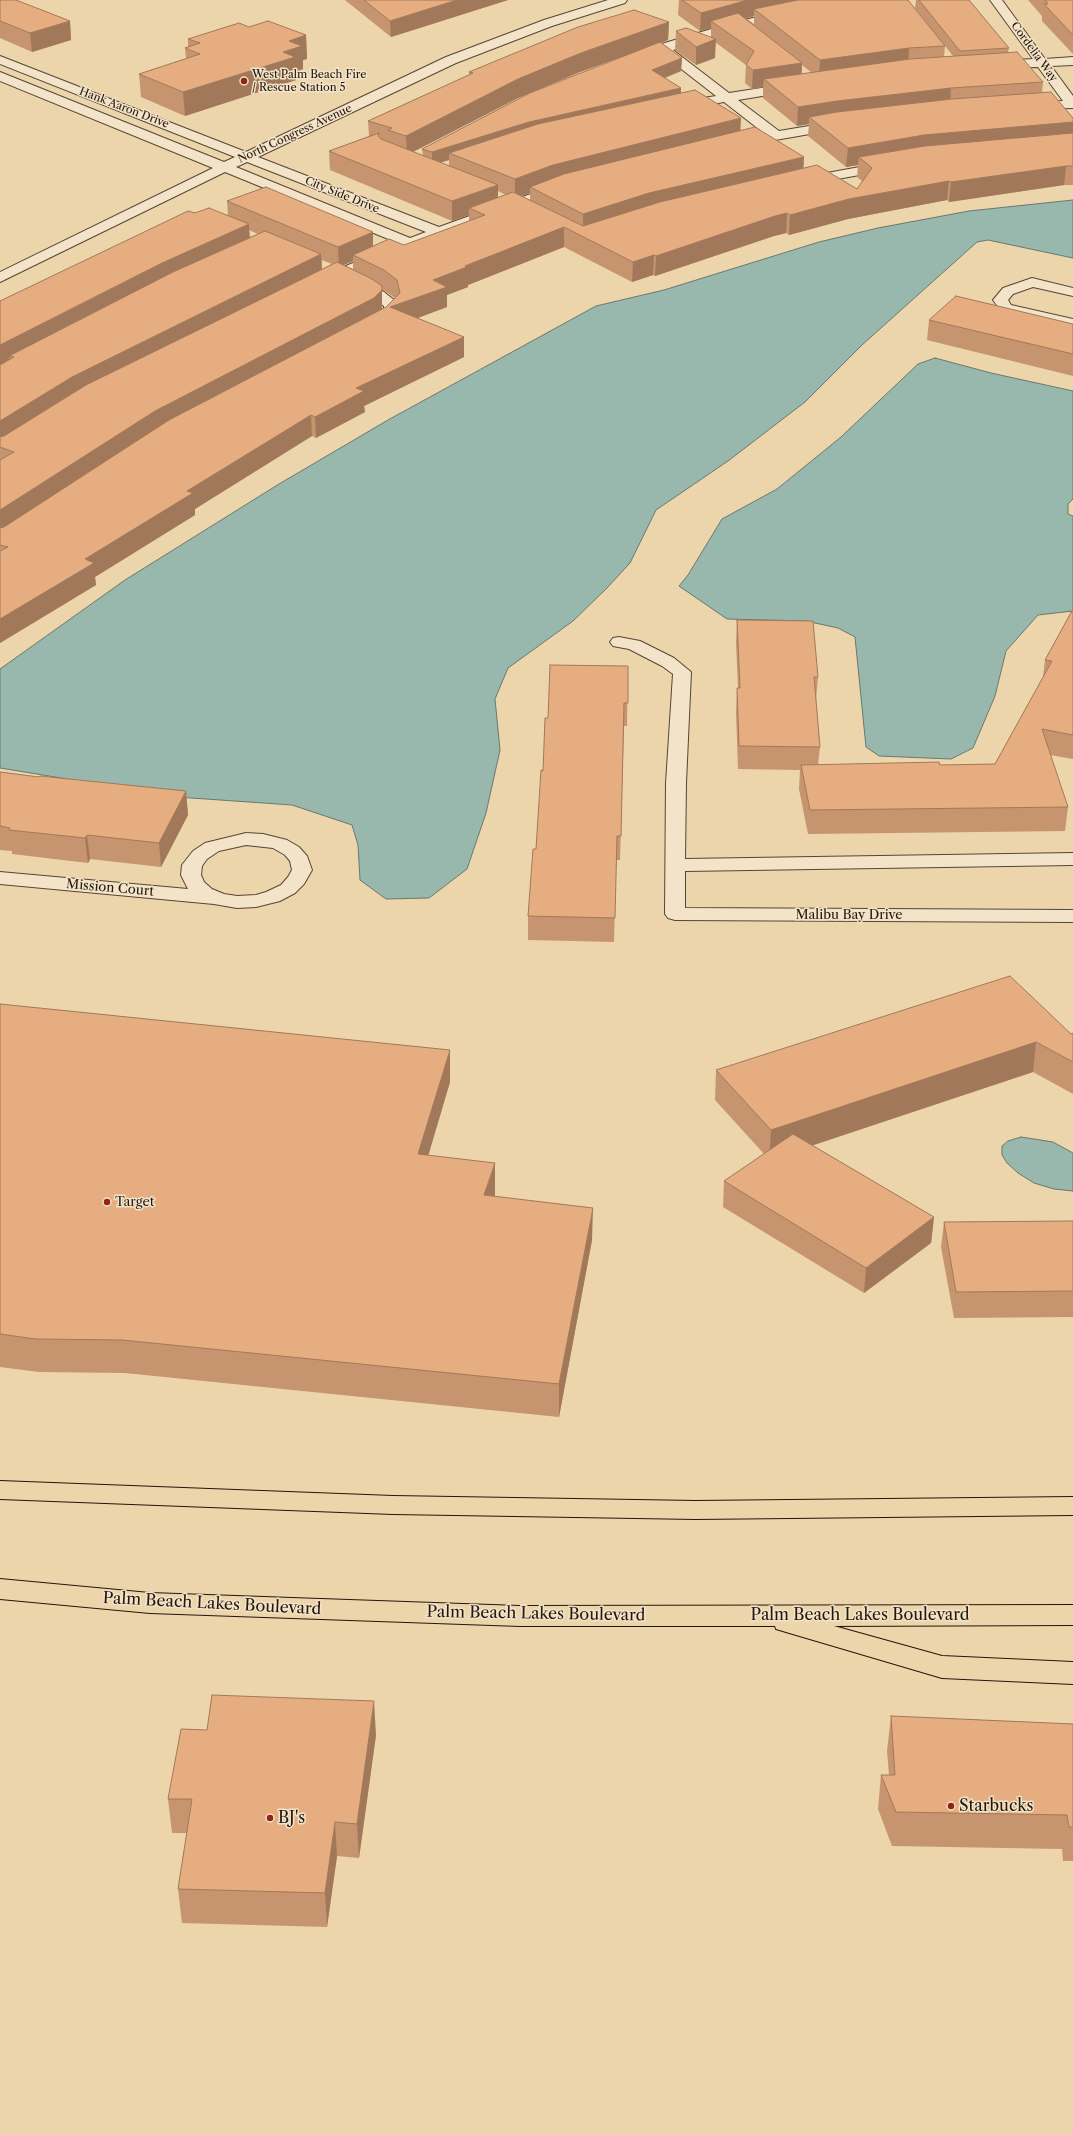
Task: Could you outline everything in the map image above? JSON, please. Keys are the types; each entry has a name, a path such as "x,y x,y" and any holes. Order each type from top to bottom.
{"main road":[{"path":"0,1490 43,1493 393,1505 696,1510 1073,1506"},
{"name":"Palm Beach Lakes Boulevard","path":"0,1588 150,1603 504,1616 1073,1615"},
{"path":"762,1616 942,1667 1073,1673"}],"street":[{"name":"North Congress Avenue","path":"0,278 224,167 451,60 548,22 621,0"},
{"name":"Cordelia Way","path":"996,0 1072,104"},
{"path":"628,61 662,48 740,25 791,13"},
{"path":"740,25 752,34"},
{"path":"662,48 775,136"},
{"name":"Hank Aaron Drive","path":"0,60 247,157"},
{"path":"986,66 1073,61"},
{"name":"Hank Aaron Drive","path":"0,76 224,167"},
{"path":"669,108 809,85"},
{"path":"1019,107 1072,104"},
{"path":"726,145 851,124"},
{"name":"City Side Drive","path":"247,157 438,232"},
{"path":"790,184 901,164"},
{"name":"City Side Drive","path":"224,167 410,243"},
{"path":"312,287 338,274 438,232 512,204 573,185"},
{"path":"308,202 333,191"},
{"path":"498,198 533,215"},
{"path":"370,226 396,216"},
{"path":"317,265 379,295 391,304 392,312 381,322 360,333"},
{"path":"1073,292 1032,282 1008,291 1000,300 1006,308 1073,324"},
{"name":"Malibu Bay Drive","path":"619,642 634,645 668,662 682,672 676,783 675,914 1073,916"},
{"name":"Mission Court","path":"0,878 220,899 250,901 273,897 288,889 297,880 302,870 300,860 292,851 280,844 264,840 246,839 228,842 212,847 200,855 192,865 191,875 195,885 205,893 220,899"},
{"path":"676,865 1073,859"}],"water":[{"path":"1073,200 1073,258 988,240 977,242 862,345 805,402 728,461 656,510 630,563 606,589 573,621 508,668 495,699 500,750 486,813 467,869 429,898 386,899 360,880 358,845 352,825 292,805 177,797 0,768 0,669 125,580 279,484 388,420 596,306 664,290 819,242 878,228 969,211"},
{"path":"935,358 991,373 1073,391 1073,499 1068,504 1068,514 1073,516 1073,611 1038,615 1006,651 995,696 973,748 951,759 879,756 866,747 855,637 838,628 806,621 727,619 679,586 688,575 722,519 777,489 841,437 918,364"},
{"path":"1021,1137 1053,1142 1073,1153 1073,1191 1054,1189 1034,1183 1018,1173 1007,1163 1002,1155 1002,1146 1008,1141"}],"building":[{"path":"0,0 16,0 70,21 30,33 0,21"},
{"path":"364,0 457,0 390,21"},
{"path":"682,0 748,0 701,13"},
{"path":"798,0 908,0 945,46 909,48 820,60 754,9"},
{"path":"919,0 969,0 1009,48 960,51"},
{"path":"1045,0 1073,0 1073,35 1044,4 1048,4"},
{"path":"634,10 669,22 581,53 518,79 406,136 388,130 392,128 368,121 473,73 469,72 578,27"},
{"path":"738,13 802,63 753,70 746,65 754,51 711,21"},
{"path":"268,21 306,35 289,41 302,46 283,52 295,57 183,92 139,74 200,54 185,48 200,43 188,39 239,23 249,27"},
{"path":"686,28 716,39 696,47 676,31"},
{"path":"660,42 682,58 652,70 681,88 529,122 432,152 422,149 530,93"},
{"path":"1017,52 1043,82 951,88 798,107 764,79 910,59"},
{"path":"695,90 741,118 553,165 515,179 449,153 538,124"},
{"path":"1051,92 1073,118 1073,122 924,135 848,148 809,117 837,112 952,99"},
{"path":"755,127 804,157 649,193 583,214 530,187 564,174"},
{"path":"379,133 378,136 381,139 498,185 452,201 329,151"},
{"path":"1073,133 1073,166 951,182 949,181 849,199 790,215 787,213 775,216 656,256 654,255 633,262 564,227 433,280 447,287 390,307 464,337 356,388 364,391 315,417 311,415 187,491 193,493 85,559 94,563 0,619 0,551 8,547 0,545 0,528 4,527 169,420 386,307 400,293 397,280 384,270 353,255 389,239 404,245 485,215 469,208 513,192 583,226 660,202 817,165 857,189 872,168 859,157 925,146"},
{"path":"266,187 373,232 338,247 227,201"},
{"path":"209,208 249,224 162,263 0,345 0,301 188,211 195,213"},
{"path":"265,231 321,254 72,377 0,421 0,365 14,357 9,356 173,272"},
{"path":"337,262 372,279 382,286 382,290 374,298 155,411 0,510 0,460 14,452 0,447 0,437 4,436 86,385"},
{"path":"956,296 1073,324 1073,354 929,320"},
{"path":"1073,609 1073,735 1042,729 1068,807 810,810 801,765 939,762 940,765 995,764 1052,661 1045,660"},
{"path":"737,620 813,621 818,677 814,677 820,747 739,746 737,688 740,688"},
{"path":"550,665 628,666 628,703 624,703 621,836 617,836 615,918 528,916 533,849 536,849 541,770 543,771 545,718 548,718"},
{"path":"0,772 186,791 159,843 87,835 85,838 9,830 10,828 0,826"},
{"path":"1010,976 1071,1034 1073,1033 1073,1062 1036,1042 771,1130 716,1070"},
{"path":"0,1004 450,1050 418,1154 495,1163 484,1195 593,1208 559,1384 122,1340 35,1339 0,1334"},
{"path":"793,1134 934,1217 866,1268 724,1181"},
{"path":"1073,1221 1073,1291 956,1292 944,1222"},
{"name":"BJ's","path":"212,1695 374,1701 357,1824 335,1822 325,1893 178,1889 192,1799 168,1799 181,1729 207,1730"},
{"path":"891,1716 1073,1724 1073,1827 1069,1827 1067,1815 896,1812 881,1775 895,1775"}],"place":[{"name":"West Palm Beach Fire / Rescue Station 5","path":"244,81"},
{"name":"Target","path":"107,1202"},
{"name":"Starbucks","path":"951,1806"},
{"name":"BJ's","path":"270,1818"}]}
